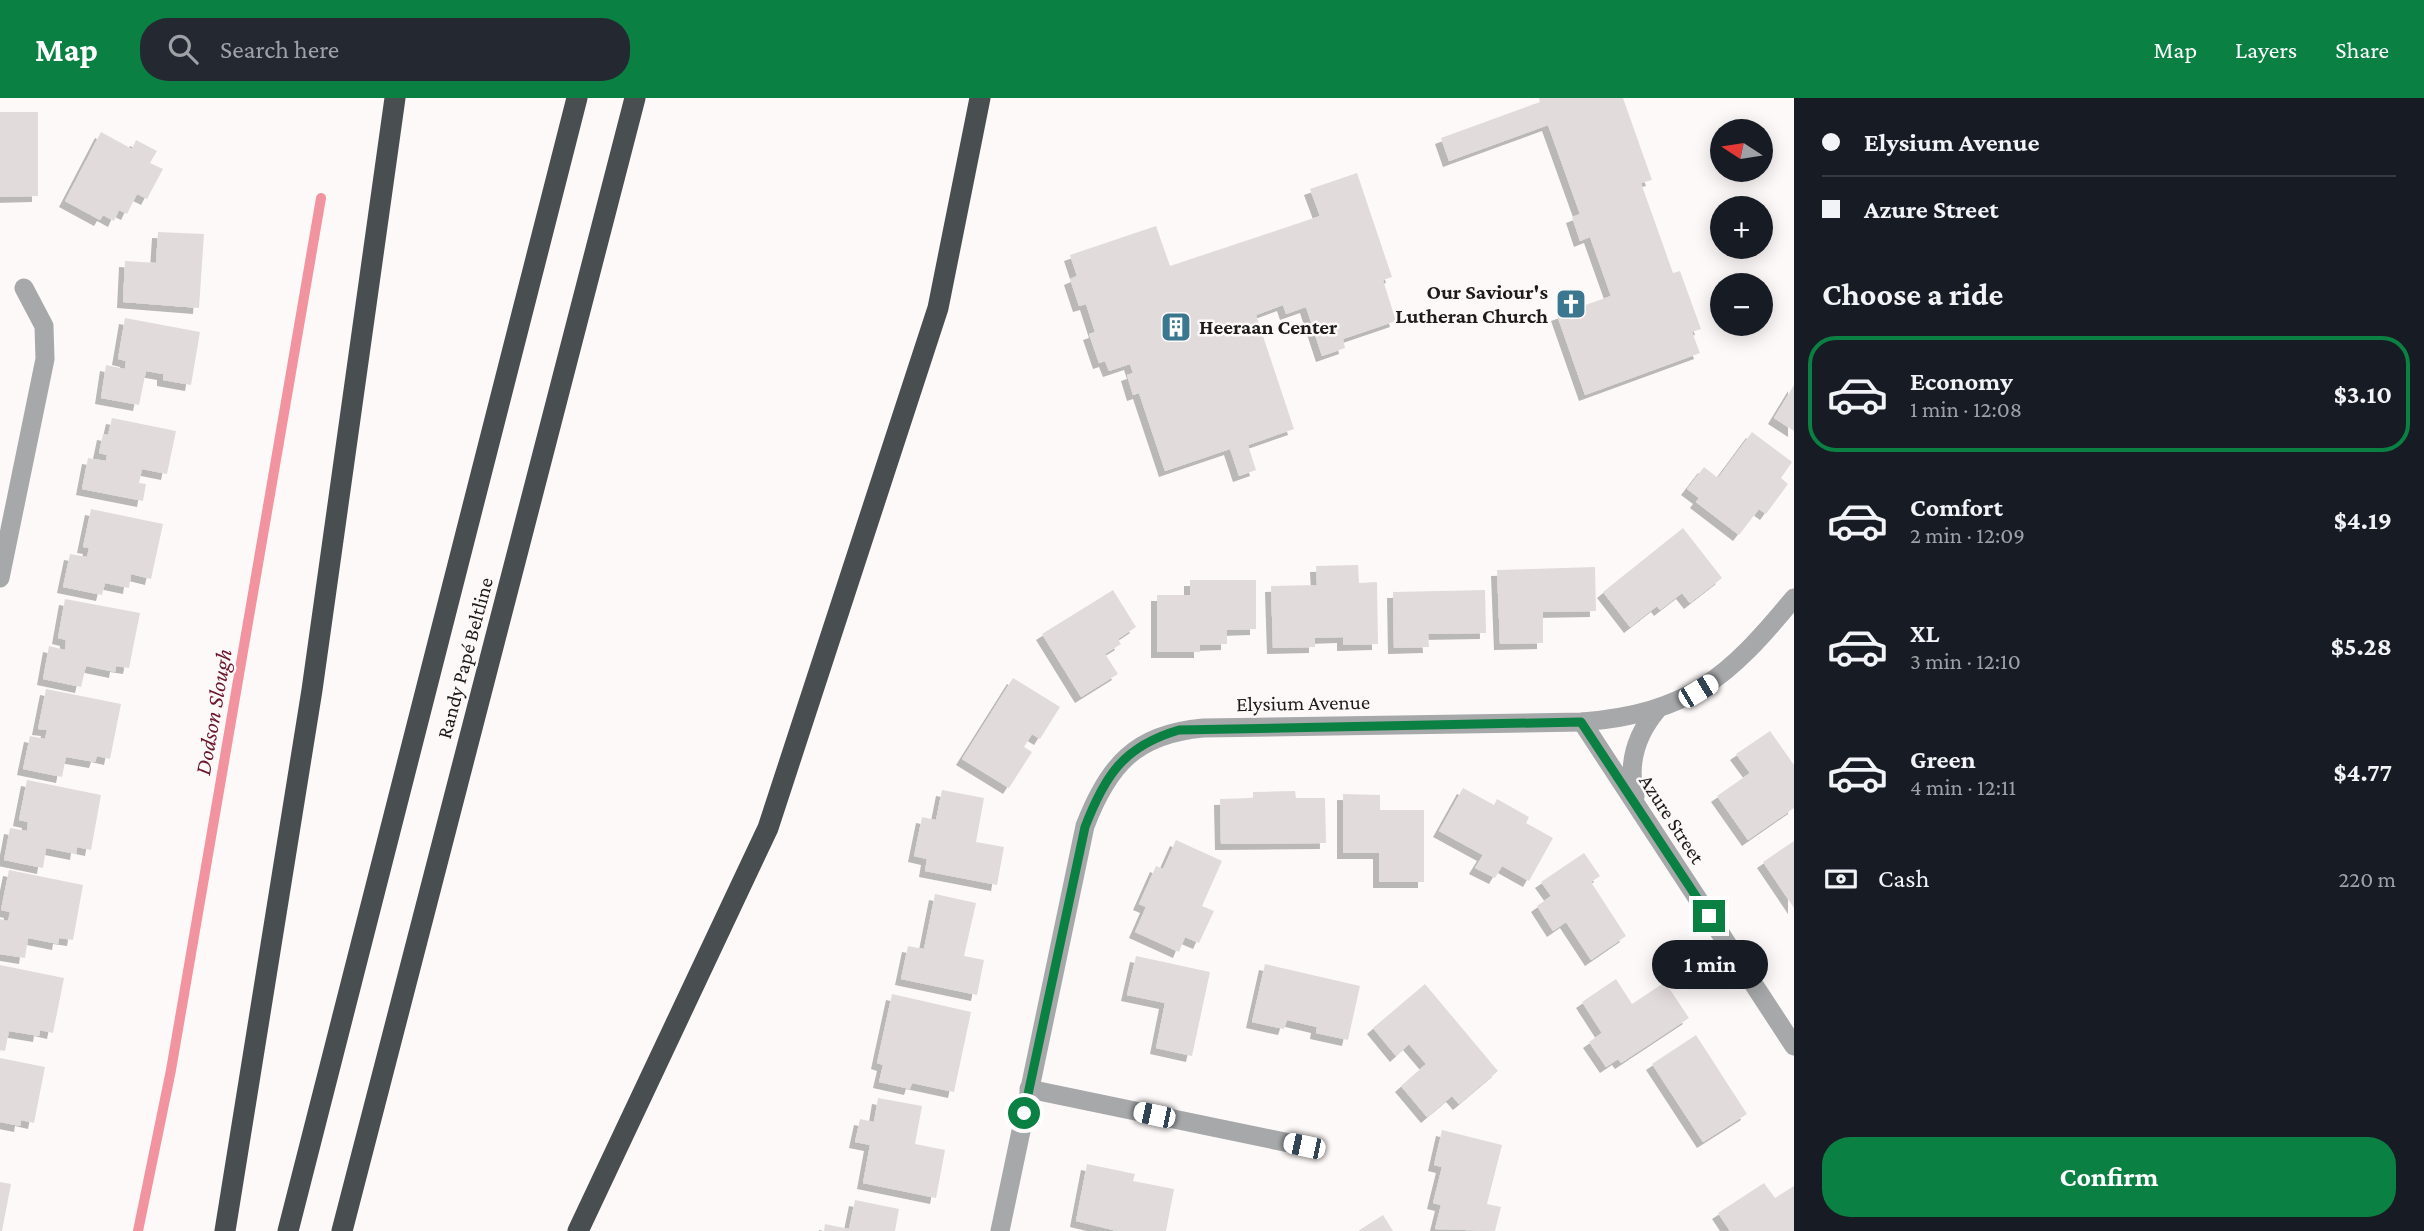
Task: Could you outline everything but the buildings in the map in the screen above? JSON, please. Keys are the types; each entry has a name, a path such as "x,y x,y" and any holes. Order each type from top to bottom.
{"highway":[{"path":"225,1231 312,690 395,98"},
{"name":"Randy Papé Beltline","path":"288,1231 577,98"},
{"name":"Randy Papé Beltline","path":"342,1231 635,98"},
{"path":"578,1231 768,828 938,308 980,98"}],"street":[{"path":"0,578 46,343 41,319 24,288"},
{"name":"Elysium Avenue","path":"1000,1231 1085,827 1097,795 1133,750 1155,737 1203,727 1581,722 1657,710 1686,698 1734,666 1794,598"},
{"path":"1638,808 1632,784 1633,761 1638,740 1657,710"},
{"name":"Azure Street","path":"1581,722 1794,1046"},
{"path":"1030,1089 1304,1146"}],"waterway":[{"name":"Dodson Slough","path":"138,1231 171,1070 321,198"}],"place":[{"name":"Our Saviour's Lutheran Church","path":"1571,304"},
{"name":"Heeraan Center","path":"1176,327"}],"route":[{"path":"1024,1113 1085,827 1097,795 1113,769 1133,750 1155,737 1179,730 1203,727 1581,722 1709,916"}]}
